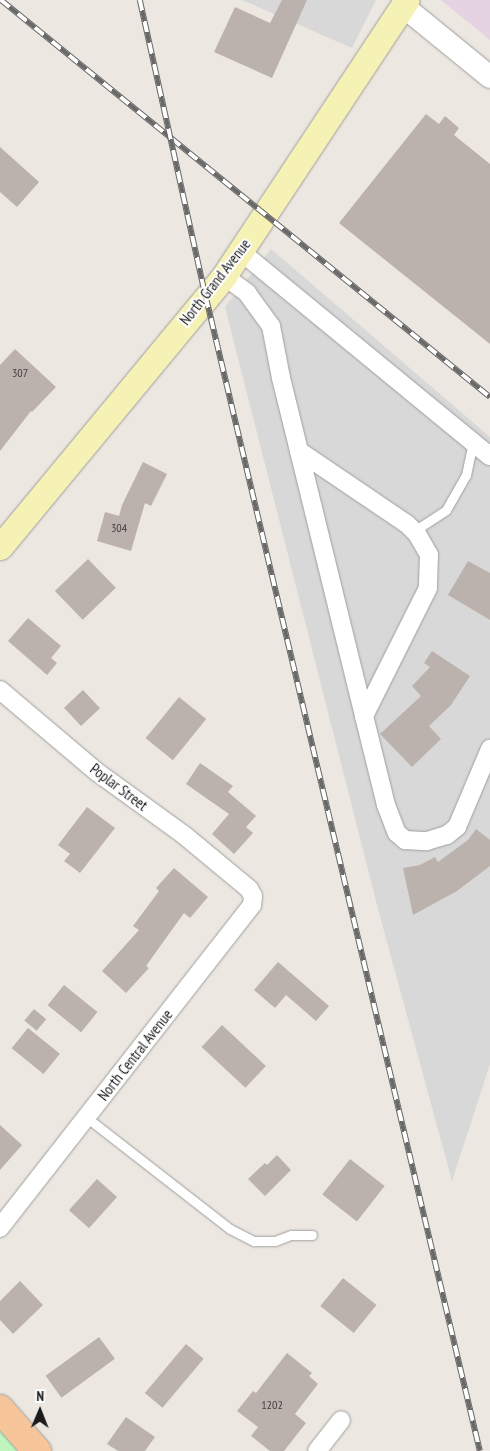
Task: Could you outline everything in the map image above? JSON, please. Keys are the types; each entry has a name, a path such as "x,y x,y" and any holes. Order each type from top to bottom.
{"main road":[{"name":"North Grand Avenue","path":"0,547 224,276 405,3"},
{"path":"0,1409 37,1451"}],"street":[{"path":"405,3 490,77"},
{"path":"240,251 490,456"},
{"path":"224,276 247,294 271,326 281,378 386,805 397,833 405,840 427,841 447,835 457,827 490,749"},
{"path":"299,451 407,524 429,555 428,588 364,716"},
{"name":"Poplar Street","path":"0,690 97,772 184,835 240,882"},
{"name":"North Central Avenue","path":"0,1228 252,905 253,896 250,889 240,882"},
{"path":"317,1451 341,1420"}],"lane":[{"path":"414,532 446,510 466,475 473,442"},
{"path":"86,1117 183,1195 238,1233 254,1241 275,1241 291,1235 312,1235"}],"shaded area":[{"path":"242,0 376,0 352,48"},
{"path":"441,0 490,0 490,40"},
{"path":"271,249 490,437 490,1064 452,1181 378,909 225,307"}],"green space":[{"path":"0,1426 20,1451 0,1451"}],"building":[{"path":"282,0 307,0 272,78 214,52 235,7 270,23"},
{"path":"426,114 439,124 445,116 459,128 454,135 490,164 490,344 339,223"},
{"path":"0,147 39,182 17,207 0,192"},
{"path":"15,349 56,387 31,411 0,451 0,365"},
{"path":"143,462 167,474 151,506 145,503 131,551 97,541 105,512 119,516 122,505"},
{"path":"88,559 116,588 83,620 55,591"},
{"path":"468,561 490,573 490,620 448,595"},
{"path":"28,618 61,646 51,658 57,663 47,675 8,641"},
{"path":"432,651 470,676 451,705 429,726 441,739 412,767 380,734 421,696 412,686 430,667 424,663"},
{"path":"83,690 100,708 81,726 64,708"},
{"path":"179,697 206,719 173,760 146,738"},
{"path":"200,763 233,786 228,792 256,816 246,827 253,833 234,854 212,834 229,814 186,784"},
{"path":"87,807 115,828 80,873 64,861 70,854 58,845"},
{"path":"476,829 490,840 490,866 457,891 413,915 403,868 420,865 435,857 438,862 468,840"},
{"path":"174,868 208,897 190,918 184,913 146,966 149,968 126,993 102,971 139,930 133,926 159,891 156,888"},
{"path":"278,962 329,1006 316,1021 286,995 275,1008 254,990"},
{"path":"64,985 97,1012 81,1032 48,1005"},
{"path":"34,1009 46,1019 37,1031 24,1020"},
{"path":"222,1025 266,1066 245,1088 202,1047"},
{"path":"28,1028 60,1054 44,1074 12,1048"},
{"path":"0,1125 22,1145 0,1170"},
{"path":"277,1155 291,1170 265,1196 248,1179"},
{"path":"350,1159 385,1186 357,1222 322,1194"},
{"path":"97,1179 117,1197 89,1228 69,1210"},
{"path":"343,1278 376,1305 354,1333 320,1306"},
{"path":"20,1281 43,1305 13,1334 0,1320 0,1301"},
{"path":"99,1337 115,1359 61,1398 46,1376"},
{"path":"186,1344 204,1359 162,1408 145,1393"},
{"path":"287,1353 312,1373 309,1376 318,1384 295,1414 306,1423 284,1451 270,1451 251,1436 258,1427 237,1411 253,1391 256,1393"},
{"path":"126,1417 155,1437 145,1451 118,1451 107,1444"}],"railway":[{"path":"1,0 490,397"},
{"path":"140,0 206,297 480,1451"}]}
